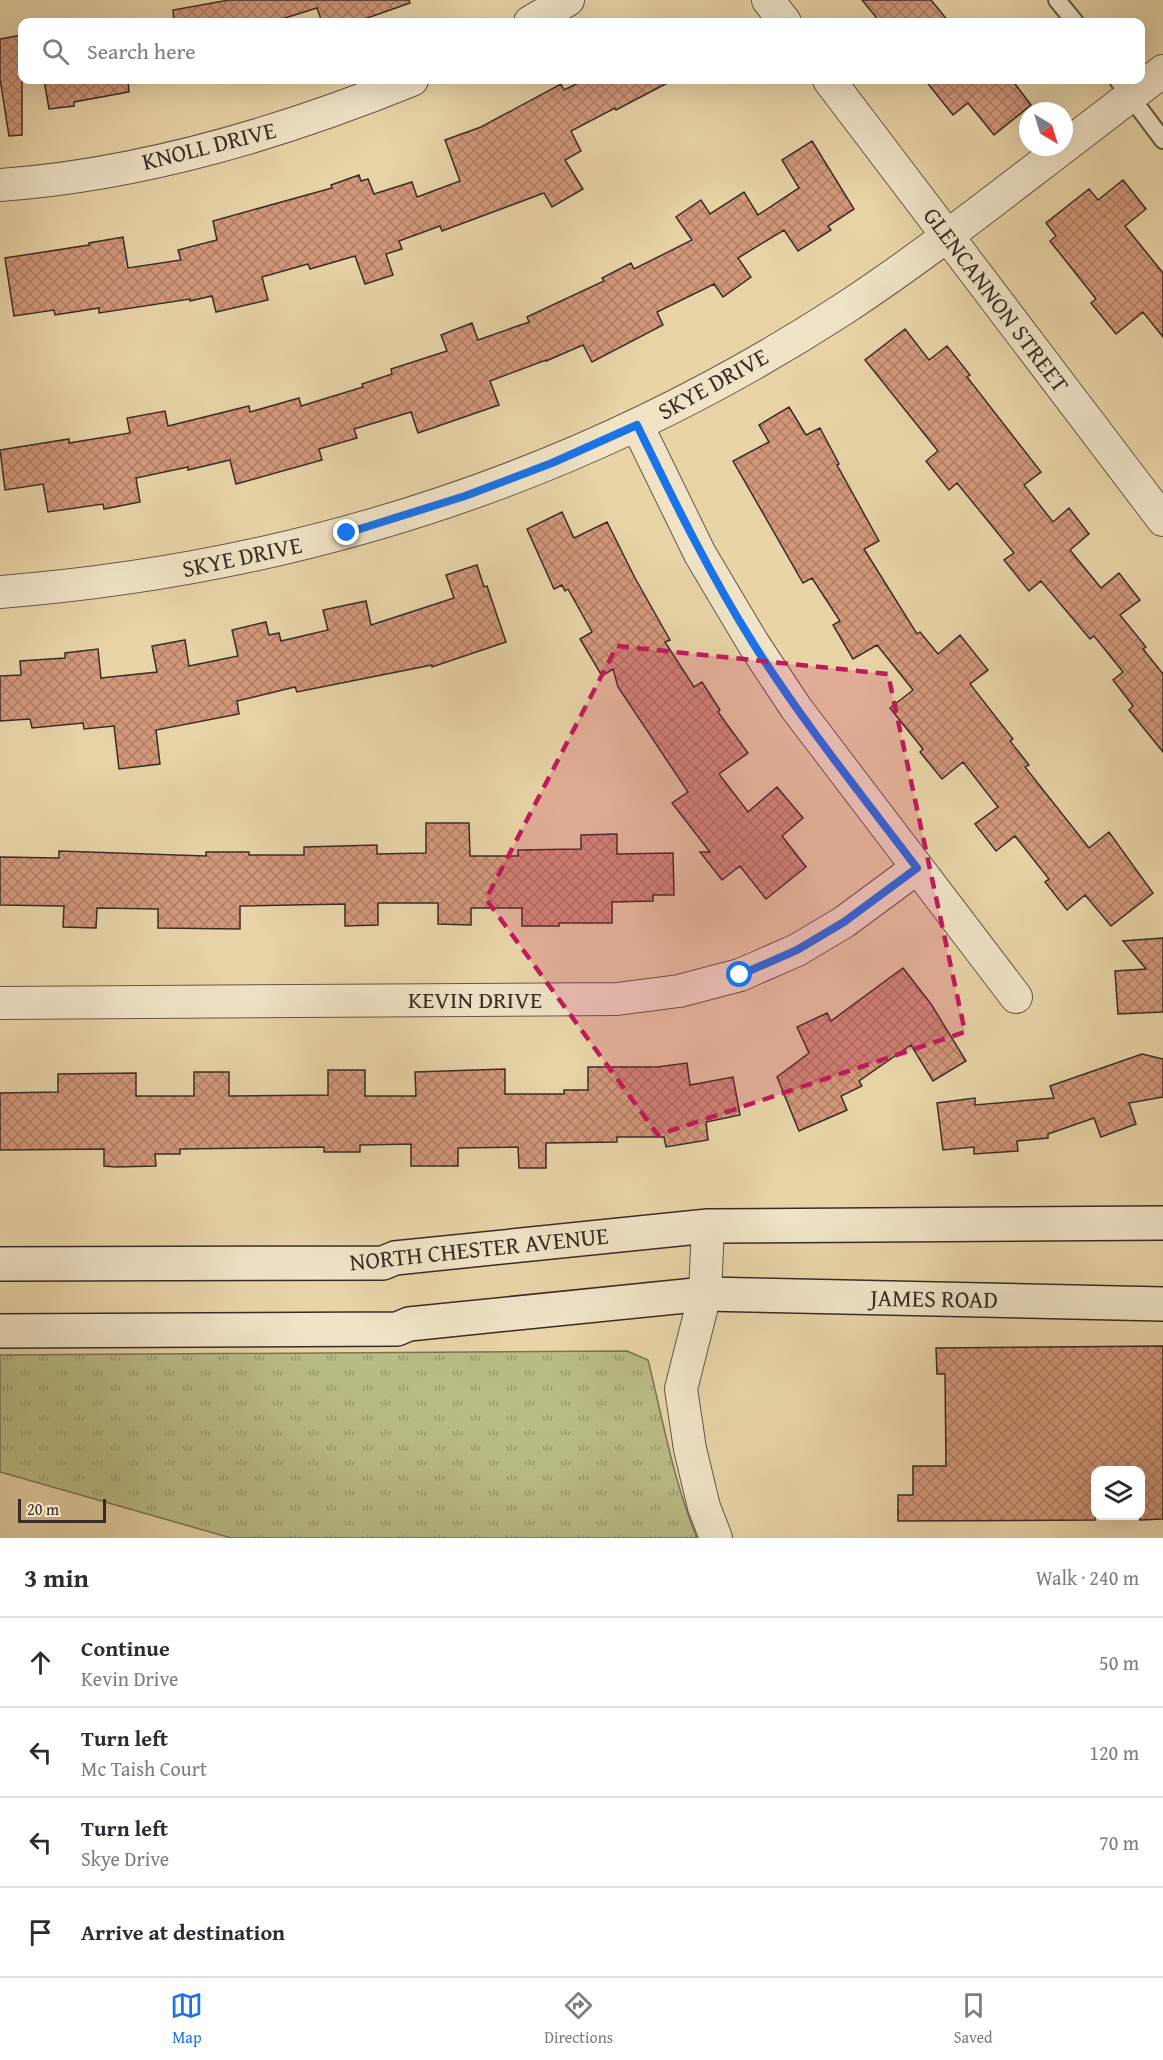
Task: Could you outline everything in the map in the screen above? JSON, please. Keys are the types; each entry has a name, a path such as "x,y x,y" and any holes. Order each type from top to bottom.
{"main road":[{"path":"708,1226 1163,1223"},
{"name":"NORTH CHESTER AVENUE","path":"0,1264 383,1263 395,1258 708,1226"},
{"path":"0,1331 398,1329 409,1324 705,1294"},
{"name":"JAMES ROAD","path":"705,1294 1163,1304"}],"street":[{"path":"537,18 568,0"},
{"path":"768,0 782,18"},
{"name":"SKYE DRIVE","path":"1145,79 1163,72"},
{"name":"KNOLL DRIVE","path":"0,184 81,175 152,162 245,140 346,107 402,84"},
{"name":"GLENCANNON STREET","path":"832,84 1163,520"},
{"name":"SKYE DRIVE","path":"1073,138 1124,88"},
{"name":"SKYE DRIVE","path":"0,592 73,586 165,573 256,556 347,533 465,496 552,463 637,425 740,371 846,307 947,236 1052,156"},
{"path":"637,425 700,554 753,643 796,708 1016,998"},
{"name":"KEVIN DRIVE","path":"0,1003 617,999 679,991 740,975 797,950 844,922 917,868"},
{"path":"708,1226 705,1294 681,1389 690,1449 704,1507 716,1538"}],"lane":[{"path":"1058,0 1072,18"},
{"path":"1124,88 1163,140"}],"highlighted area":[{"path":"617,646 888,674 965,1032 658,1135 486,899"}],"green space":[{"path":"627,1351 648,1360 675,1472 697,1538 231,1538 0,1472 0,1355"}],"building":[{"path":"229,0 409,0 410,3 367,18 321,18 317,8 285,18 174,18 173,10"},
{"path":"862,0 931,0 946,18 877,18"},
{"path":"18,36 18,84 22,84 22,135 9,136 0,79 0,39"},
{"path":"45,84 128,84 129,92 74,102 74,106 49,109"},
{"path":"561,84 564,90 576,84 665,84 571,131 581,151 565,160 583,189 552,207 544,193 442,231 440,226 399,241 402,249 386,254 393,275 365,284 355,256 310,269 308,264 262,277 268,300 216,312 212,296 99,313 99,308 55,315 54,310 14,316 5,258 89,245 89,243 123,237 128,268 181,260 178,250 217,240 213,221 332,188 331,185 359,175 361,181 368,179 374,194 412,182 417,197 460,181 445,140 481,127"},
{"path":"928,84 1015,84 1029,102 1019,102 1019,115 994,135 968,103 953,115"},
{"path":"812,141 854,209 828,226 831,230 798,251 784,230 738,258 751,277 723,297 714,284 657,312 663,325 592,362 583,345 490,381 499,405 418,433 411,412 354,429 357,438 319,449 322,460 236,484 230,460 188,470 188,467 136,478 140,502 104,509 103,504 48,512 43,484 5,490 0,450 69,439 69,443 130,433 127,418 165,411 168,426 249,406 250,412 299,398 301,406 363,387 362,384 392,374 391,369 447,351 441,335 472,323 478,340 529,322 527,317 604,281 602,278 631,263 634,269 692,240 676,217 701,200 710,214 744,192 758,215 799,188 782,160"},
{"path":"1123,180 1146,209 1125,226 1163,273 1163,337 1143,312 1116,334 1091,303 1096,299 1050,241 1056,236 1046,223 1089,189 1098,200"},
{"path":"905,329 929,360 947,346 970,375 967,377 1041,472 1024,485 1053,522 1069,508 1089,534 1070,550 1101,588 1119,573 1140,600 1120,615 1146,647 1143,649 1163,674 1163,752 1129,710 1133,706 1113,680 1123,672 1094,636 1090,639 1041,581 1029,591 1004,560 1014,553 957,483 949,490 926,461 938,451 865,360"},
{"path":"789,407 806,435 820,428 839,464 837,465 879,541 864,549 917,634 920,632 938,654 960,635 988,670 970,684 1013,739 1010,741 1029,765 1025,767 1089,848 1109,832 1153,893 1111,926 1085,895 1067,910 1045,882 1049,879 1015,836 996,851 975,824 998,807 963,762 942,779 920,752 923,749 890,708 913,690 877,645 853,659 833,625 840,621 812,578 803,583 733,461 769,442 759,425"},
{"path":"562,512 574,538 607,522 670,640 665,642 694,687 702,682 720,710 718,712 748,753 719,774 748,812 777,787 803,818 782,836 806,867 766,899 740,866 722,880 700,852 710,852 672,803 688,792 618,687 613,669 602,676 580,639 592,632 568,589 565,591 562,585 554,589 527,529"},
{"path":"477,565 484,587 487,586 506,642 432,667 432,665 297,692 295,687 237,701 239,714 156,730 160,764 119,769 114,726 84,729 83,723 32,728 30,719 0,721 0,676 21,675 20,661 65,658 65,653 98,649 101,678 157,672 152,646 185,640 189,666 238,656 232,630 266,622 269,635 279,633 281,641 328,630 323,610 366,601 371,625 454,598 446,575"},
{"path":"426,823 469,823 470,856 518,856 518,850 581,849 581,835 617,834 617,854 673,853 674,895 653,895 653,901 612,902 612,923 559,923 559,926 522,926 522,908 471,908 471,925 438,924 438,903 378,903 378,925 345,926 345,904 240,906 240,929 158,928 158,909 97,908 96,928 63,927 64,906 0,905 0,857 59,858 59,851 206,856 206,852 304,855 304,847 377,845 377,854 426,853"},
{"path":"1163,938 1163,1012 1118,1014 1115,971 1146,969 1123,941"},
{"path":"903,968 931,1004 966,1061 933,1081 911,1045 859,1081 862,1086 841,1096 847,1110 799,1131 777,1077 809,1053 797,1027 827,1013 831,1021"},
{"path":"1142,1054 1163,1059 1163,1097 1129,1103 1136,1124 1101,1137 1094,1118 1048,1134 1048,1138 1017,1141 1018,1151 974,1154 974,1147 943,1150 937,1103 975,1098 975,1105 1054,1098 1050,1086"},
{"path":"687,1063 690,1085 733,1077 740,1115 706,1122 708,1140 666,1147 664,1137 617,1137 617,1142 546,1143 546,1168 519,1168 518,1147 458,1148 458,1166 411,1166 411,1144 360,1145 360,1152 324,1152 324,1147 180,1149 180,1154 155,1154 156,1166 116,1167 104,1166 104,1149 0,1150 0,1093 58,1092 58,1074 136,1073 136,1096 194,1096 194,1072 229,1072 229,1096 328,1095 328,1070 365,1070 365,1096 416,1096 415,1072 505,1069 505,1094 564,1094 564,1090 588,1090 588,1067 657,1067"},
{"path":"1163,1346 1163,1519 1145,1520 1145,1466 1091,1466 1091,1520 1095,1520 898,1521 898,1495 913,1495 913,1466 946,1466 945,1374 937,1374 936,1348"}],"route":[{"path":"347,533 465,496 552,463 637,425 700,554 753,643 796,708 917,868 844,922 797,950 740,975"}]}
